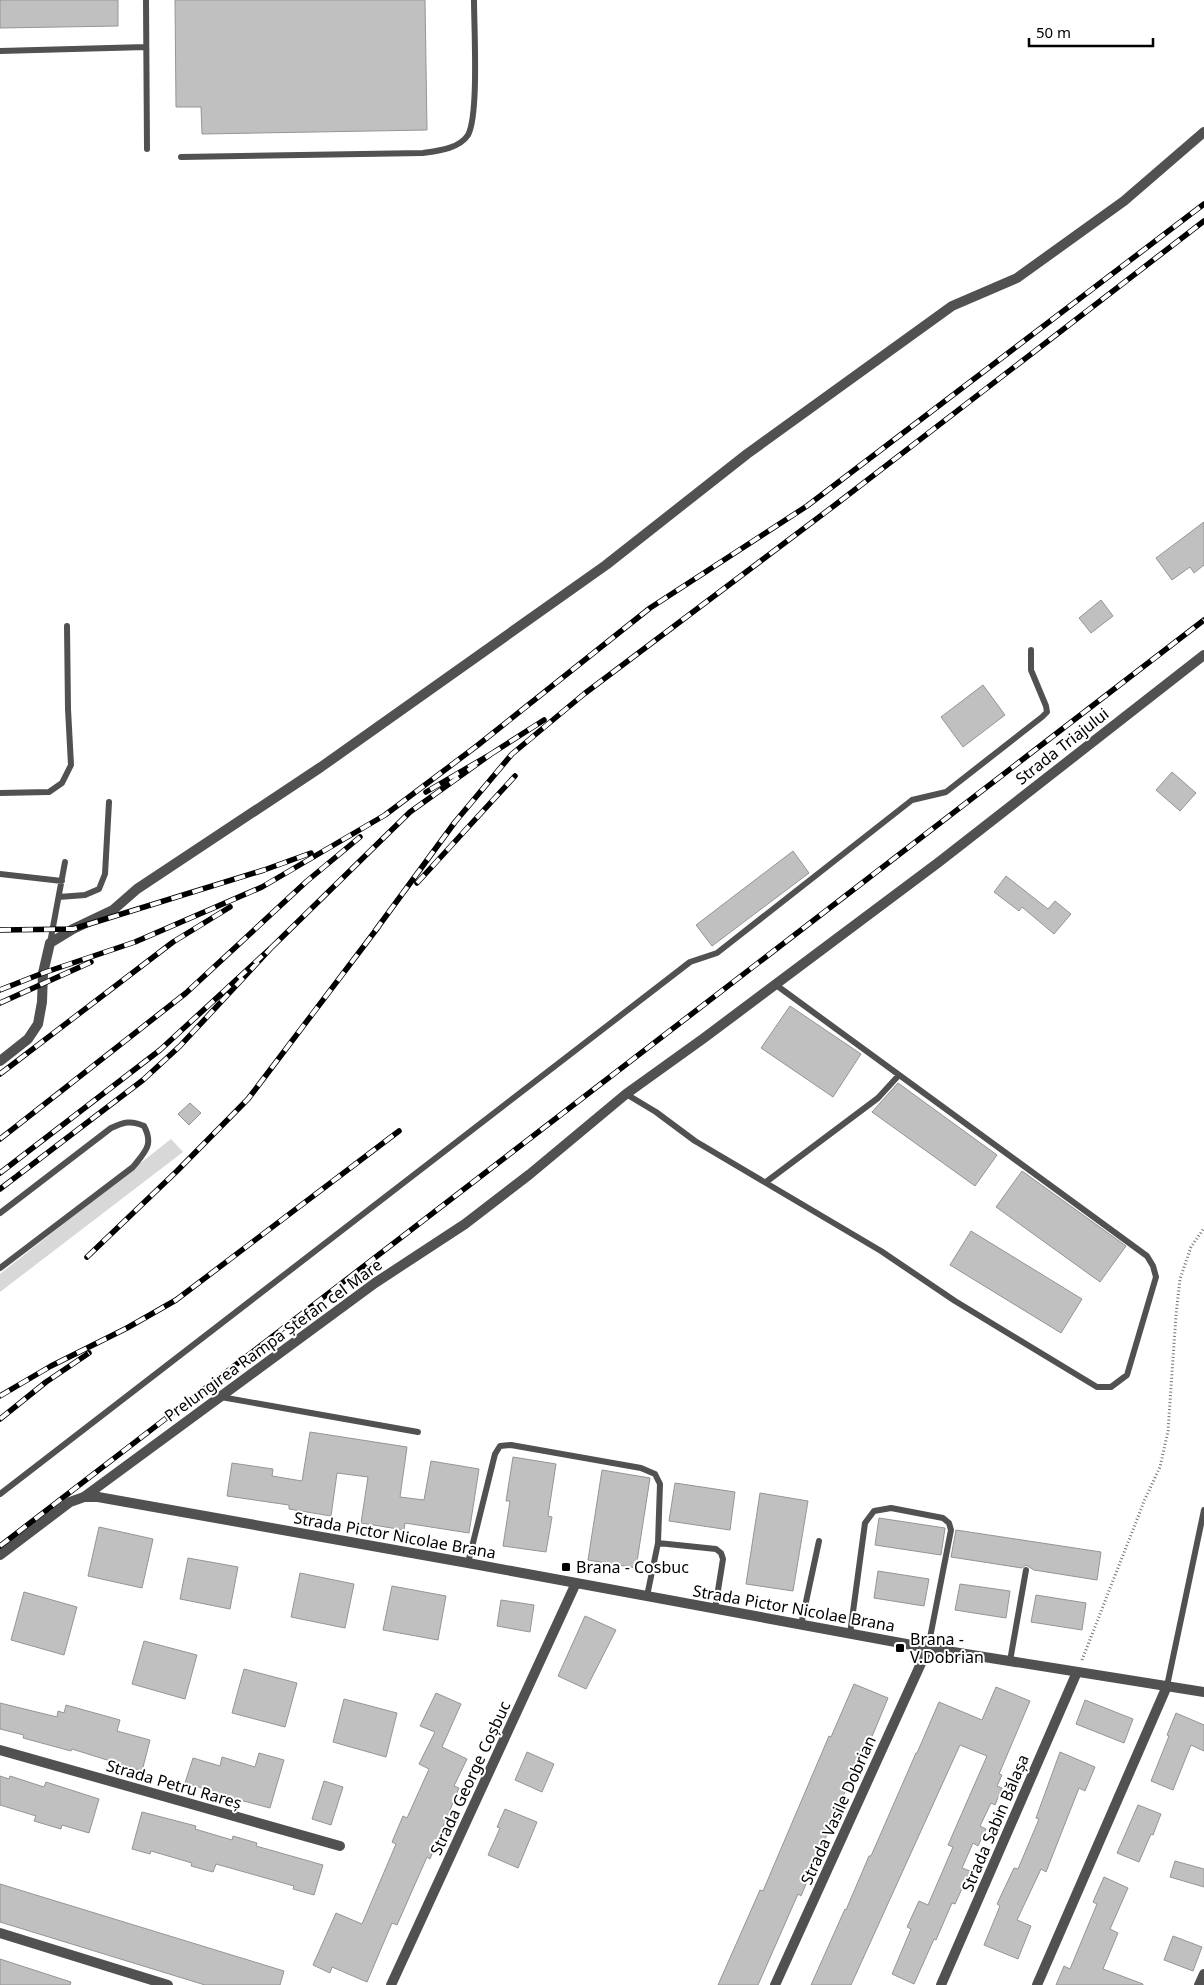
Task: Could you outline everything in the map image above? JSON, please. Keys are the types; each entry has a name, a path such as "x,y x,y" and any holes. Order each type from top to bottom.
{"street":[{"path":"0,1061 28,1039 38,1024 42,1002 43,972 50,943 72,929 113,910 137,889 321,767 590,576 747,454 952,306 1018,278 1124,200 1204,132"},
{"name":"Strada Triajului","path":"776,985 793,970 939,862 1204,654"},
{"name":"Prelungirea Rampa Ștefan cel Mare","path":"0,1555 70,1502 84,1497 375,1283 465,1224 626,1094 776,985"},
{"name":"Strada Pictor Nicolae Brana","path":"84,1497 115,1499 928,1648 1204,1692"},
{"name":"Strada George Coșbuc","path":"391,1985 576,1583"},
{"name":"Strada Vasile Dobrian","path":"776,1985 928,1648"},
{"name":"Strada Sabin Bălașa","path":"941,1985 1077,1672"},
{"path":"1037,1985 1167,1686"},
{"name":"Strada Petru Rareș","path":"0,1750 340,1846"},
{"path":"0,1933 168,1985"},
{"path":"1199,1985 1204,1974"}],"lane":[{"path":"146,0 147,149"},
{"path":"181,157 423,153 441,151 457,144 468,135 472,119 474,99 474,0"},
{"path":"0,51 146,48"},
{"path":"0,793 49,792 62,783 71,765 67,626"},
{"path":"0,1494 690,962 717,953 912,800 946,792 1042,717 1047,712 1031,670 1031,650"},
{"path":"59,897 85,895 99,888 105,874 109,802"},
{"path":"50,943 65,862"},
{"path":"0,874 62,881"},
{"path":"626,1094 656,1112 695,1141 881,1251 955,1301 1097,1387 1111,1387 1127,1375 1156,1277 1153,1266 1147,1256 776,985"},
{"path":"766,1182 878,1098 899,1075"},
{"path":"0,1213 111,1128 122,1122 134,1121 144,1126 149,1136 149,1145 133,1167 0,1268"},
{"path":"221,1397 418,1432"},
{"path":"468,1563 494,1454 500,1446 511,1445 641,1468 655,1474 660,1484 658,1543 647,1596"},
{"path":"850,1634 865,1523 874,1511 891,1508 943,1518 949,1523 951,1530 928,1648"},
{"path":"1167,1686 1204,1510"},
{"path":"801,1625 819,1541"},
{"path":"658,1543 716,1549 720,1553 723,1559 716,1609"},
{"path":"1010,1661 1026,1570"}],"path":[{"path":"1077,1672 1145,1499 1160,1467 1168,1432 1180,1279 1191,1247 1204,1228"}],"shaded area":[{"path":"171,1139 183,1152 0,1292 0,1274"}],"building":[{"path":"0,0 118,0 118,26 0,28"},
{"path":"175,0 425,0 427,130 202,134 201,107 176,107"},
{"path":"1204,522 1204,565 1194,573 1190,567 1172,580 1156,558"},
{"path":"1101,600 1113,616 1091,633 1079,618"},
{"path":"983,685 1005,715 963,747 941,717"},
{"path":"1172,772 1196,793 1180,811 1156,790"},
{"path":"793,851 809,873 712,946 696,925"},
{"path":"1006,876 1048,909 1055,901 1071,914 1054,934 1022,907 1019,911 994,892"},
{"path":"790,1006 861,1054 833,1097 761,1048"},
{"path":"898,1083 997,1155 975,1186 872,1112"},
{"path":"190,1103 201,1113 189,1125 178,1114"},
{"path":"1022,1171 1126,1246 1100,1282 996,1207"},
{"path":"971,1231 1082,1299 1061,1333 950,1265"},
{"path":"310,1432 407,1447 400,1497 424,1500 431,1461 479,1469 469,1533 405,1523 404,1530 361,1523 368,1477 337,1473 331,1516 289,1509 289,1505 227,1496 232,1463 273,1469 272,1476 302,1481"},
{"path":"513,1457 556,1464 548,1516 552,1517 546,1552 503,1546 510,1501 506,1501"},
{"path":"602,1470 650,1478 636,1568 588,1560"},
{"path":"675,1483 735,1492 730,1530 669,1521"},
{"path":"760,1493 808,1501 793,1591 746,1584"},
{"path":"879,1518 945,1528 941,1555 875,1545"},
{"path":"99,1527 153,1539 142,1588 88,1576"},
{"path":"956,1530 1101,1552 1097,1580 1034,1570 1026,1565 1022,1568 951,1557"},
{"path":"188,1558 238,1567 230,1609 180,1599"},
{"path":"878,1571 929,1579 924,1606 874,1598"},
{"path":"300,1573 354,1584 345,1628 291,1617"},
{"path":"960,1584 1010,1591 1006,1618 955,1610"},
{"path":"392,1586 446,1596 438,1640 383,1630"},
{"path":"24,1592 77,1607 64,1655 11,1640"},
{"path":"1036,1595 1086,1603 1082,1630 1031,1622"},
{"path":"501,1600 534,1605 530,1632 497,1626"},
{"path":"585,1616 616,1630 586,1689 558,1676"},
{"path":"144,1641 197,1655 185,1699 132,1684"},
{"path":"244,1669 297,1683 285,1727 232,1713"},
{"path":"854,1684 888,1698 871,1739 868,1737 801,1896 798,1894 758,1985 718,1985 760,1890 763,1891 829,1736 831,1737"},
{"path":"996,1687 1030,1701 999,1774 1002,1775 997,1786 1002,1788 995,1805 991,1803 980,1826 986,1829 978,1846 973,1843 962,1868 970,1871 955,1904 952,1903 936,1940 934,1939 914,1984 892,1974 911,1929 907,1927 919,1901 928,1905 953,1847 948,1845 987,1756 960,1745 851,1985 811,1985 869,1856 871,1856 939,1702 982,1720"},
{"path":"436,1693 461,1704 442,1747 467,1759 454,1786 459,1788 430,1859 427,1857 397,1925 392,1923 367,1982 332,1967 330,1973 313,1965 336,1913 362,1924 396,1844 392,1842 403,1816 407,1818 429,1769 419,1764 435,1732 420,1726"},
{"path":"344,1699 397,1713 386,1757 333,1742"},
{"path":"1085,1700 1133,1719 1124,1743 1076,1724"},
{"path":"0,1703 57,1717 58,1711 64,1713 66,1705 120,1720 117,1731 150,1740 142,1771 72,1749 71,1751 23,1738 24,1735 0,1729"},
{"path":"1176,1713 1204,1725 1204,1751 1191,1745 1173,1790 1151,1781"},
{"path":"527,1752 554,1764 542,1792 515,1780"},
{"path":"1060,1752 1095,1767 1085,1791 1079,1788 1046,1872 1041,1869 1017,1920 1031,1926 1018,1959 984,1945 1000,1906 997,1904 1014,1868 1018,1869 1039,1819 1036,1818"},
{"path":"259,1753 284,1760 270,1808 236,1799 235,1803 211,1796 212,1791 185,1783 193,1758 220,1766 222,1757 255,1767"},
{"path":"0,1776 9,1779 10,1776 44,1787 46,1782 99,1799 89,1833 62,1825 61,1829 34,1821 36,1816 0,1805"},
{"path":"324,1781 343,1787 331,1825 312,1819"},
{"path":"1138,1805 1161,1814 1139,1862 1117,1853"},
{"path":"505,1809 537,1822 518,1868 488,1855 500,1828 497,1827"},
{"path":"142,1812 196,1826 195,1829 232,1840 233,1836 257,1843 256,1846 323,1865 314,1895 293,1889 294,1886 216,1864 213,1872 191,1866 192,1863 151,1851 150,1854 132,1849"},
{"path":"1175,1861 1204,1869 1204,1887 1170,1877"},
{"path":"1104,1877 1128,1888 1110,1929 1118,1933 1103,1969 1143,1985 1056,1985 1064,1966 1070,1969 1097,1904 1093,1902"},
{"path":"0,1884 284,1971 280,1985 205,1985 0,1922"},
{"path":"1173,1936 1202,1947 1193,1971 1164,1960"},
{"path":"0,1959 71,1982 70,1985 0,1985"}],"railway":[{"path":"0,990 43,973 135,942 262,887 385,815 478,745 650,608 807,506 1204,204"},
{"path":"375,931 455,822 512,754 584,694 835,505 1204,221"},
{"path":"0,1546 1204,620"},
{"path":"491,754 544,720"},
{"path":"272,947 410,812 491,754 426,792"},
{"path":"417,883 515,776"},
{"path":"0,1139 186,993 307,881 360,837"},
{"path":"0,930 73,929 264,870 311,853"},
{"path":"0,1074 173,942 230,907"},
{"path":"87,1257 177,1171 248,1099 379,926"},
{"path":"0,1173 160,1050 272,947 180,1046 143,1080 0,1189"},
{"path":"0,1003 91,962"},
{"path":"0,1396 51,1366 127,1328 176,1300 399,1131"},
{"path":"0,1419 46,1382 89,1353"}],"place":[{"name":"Brana - Cosbuc","path":"566,1567"},
{"name":"Brana - V.Dobrian","path":"900,1648"}]}
